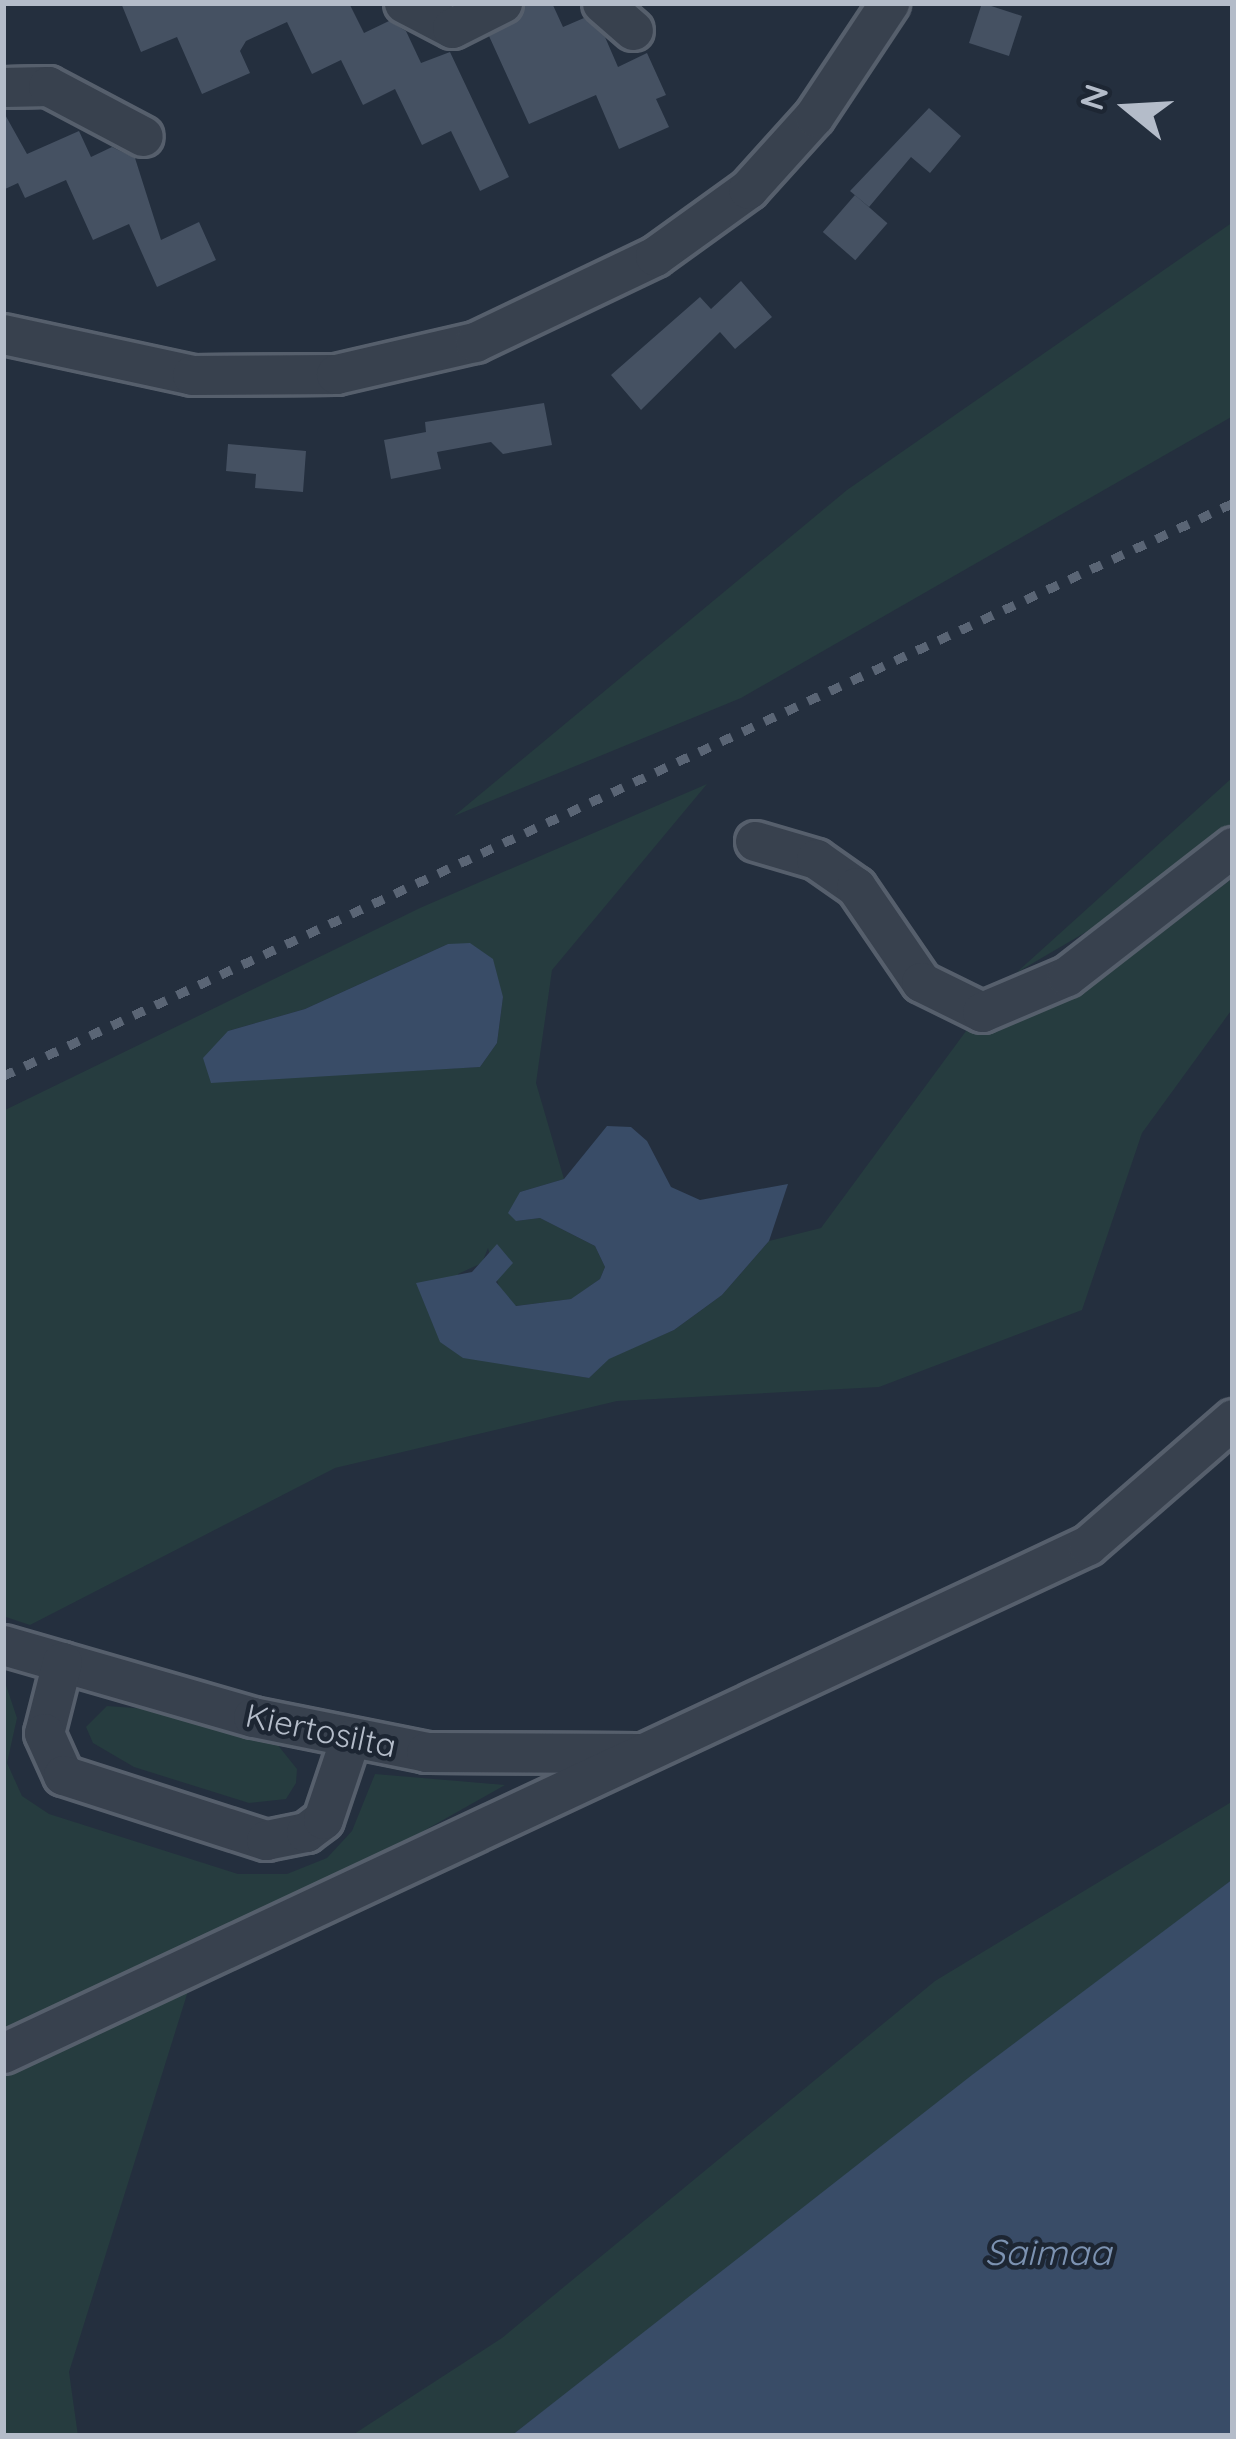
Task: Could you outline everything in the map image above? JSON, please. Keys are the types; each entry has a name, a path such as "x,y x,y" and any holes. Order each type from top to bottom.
{"street":[{"path":"404,3 452,28 502,3"},
{"path":"602,3 633,31"},
{"path":"3,334 192,375 336,374 475,342 655,256 748,189 814,116 889,3"},
{"path":"3,87 48,86 142,136"},
{"path":"754,842 816,859 856,887 921,982 982,1012 1067,976 1233,847"},
{"path":"3,2053 1088,1545 1233,1419"},
{"name":"Kiertosilta","path":"3,1645 350,1739 426,1752 648,1753"},
{"path":"62,1662 44,1733 63,1775 266,1840 306,1832 323,1819 350,1739"}],"green space":[{"path":"1233,222 1233,416 741,698 454,816 847,490"},
{"path":"1233,777 1233,823 1127,908 1016,973"},
{"path":"707,784 552,970 536,1083 564,1179 520,1192 516,1221 540,1218 595,1246 605,1267 600,1279 572,1299 515,1306 501,1294 488,1248 482,1263 458,1274 463,1357 589,1378 609,1358 674,1330 722,1295 769,1241 821,1228 969,1027 1021,1020 1109,973 1233,878 1233,1008 1142,1133 1082,1310 879,1387 617,1401 335,1468 30,1625 3,1616 3,1111 420,908","holes":["448,944 503,997 497,1043 480,1067 252,1078 228,1031 305,1009"]},
{"path":"3,1676 17,1718 7,1763 22,1796 49,1814 238,1874 287,1874 327,1858 352,1831 375,1774 505,1785 381,1855 3,2034"},
{"path":"107,1706 148,1709 277,1744 297,1769 296,1783 286,1799 249,1803 134,1767 93,1743 86,1727"},
{"path":"1233,1801 1233,1879 511,2436 351,2436 502,2338 935,1981"},
{"path":"188,1991 69,2372 78,2436 3,2436 3,2074"}],"water":[{"path":"470,943 493,959 503,997 497,1043 480,1067 211,1083 203,1058 228,1031 305,1009 448,944"},
{"path":"607,1126 631,1127 647,1141 671,1187 700,1200 788,1184 769,1241 722,1295 674,1330 609,1359 589,1378 463,1358 440,1342 416,1283 472,1272 497,1244 513,1263 496,1282 516,1306 571,1299 600,1279 605,1267 595,1246 540,1218 516,1221 508,1213 520,1192 564,1179"},
{"name":"Saimaa","path":"1233,1879 1233,2436 511,2436 972,2075"}],"building":[{"path":"121,3 349,3 364,33 389,21 406,31 421,63 450,52 509,177 480,191 451,131 422,145 395,89 363,105 341,60 312,74 287,22 246,41 240,51 250,73 202,94 177,37 141,52"},
{"path":"526,3 552,3 563,27 584,18 605,37 618,67 647,53 666,95 656,99 669,127 619,149 596,95 529,124 489,36 521,17"},
{"path":"982,3 1022,16 1009,56 969,43"},
{"path":"929,108 961,136 930,173 911,157 869,207 850,191"},
{"path":"3,111 27,154 79,131 91,157 112,147 135,158 161,240 199,222 216,260 157,287 129,224 93,240 66,180 25,198 18,183 3,190"},
{"path":"855,195 887,223 855,260 823,232"},
{"path":"741,281 772,317 735,349 720,332 641,410 611,375 700,297 711,309"},
{"path":"544,403 552,445 503,454 491,442 437,452 441,469 391,479 384,440 426,432 425,422"},
{"path":"228,444 306,451 303,492 255,488 256,474 226,471"}],"railway":[{"path":"3,1076 1233,503"}]}
